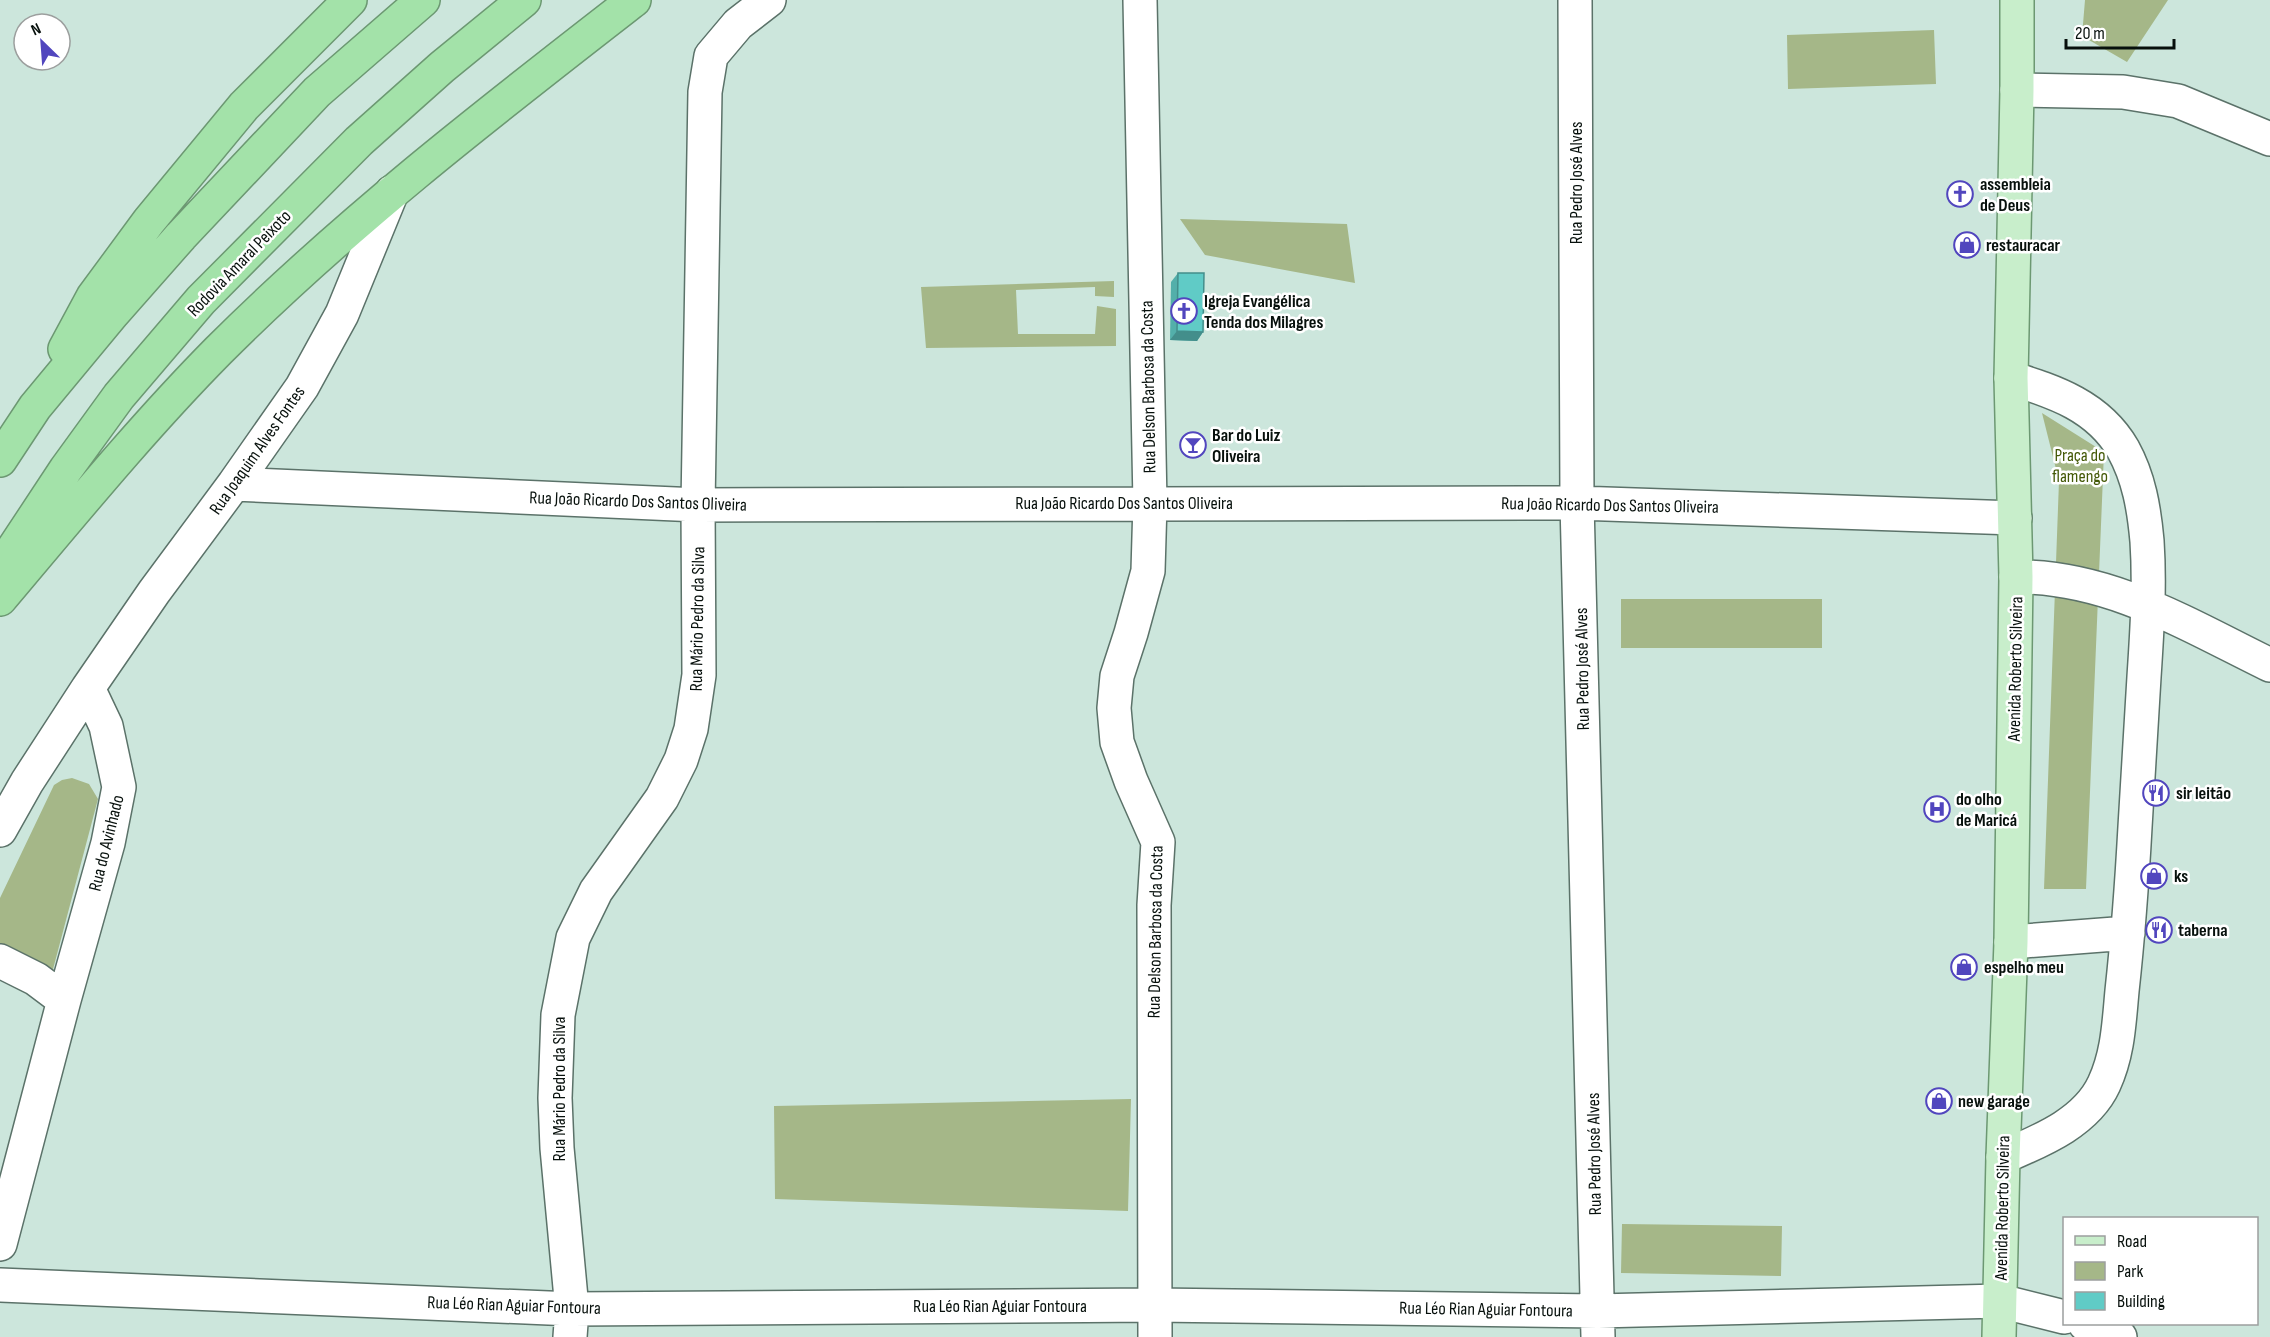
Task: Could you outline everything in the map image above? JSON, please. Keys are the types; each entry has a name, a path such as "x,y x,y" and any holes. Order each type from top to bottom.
{"highway":[{"path":"0,460 35,407 93,297 149,221 244,106 350,0"},
{"path":"35,407 113,313 252,160 317,92 423,0"},
{"name":"Rodovia Amaral Peixoto","path":"0,568 118,396 201,300 359,141 442,67 524,0"},
{"path":"0,599 112,465 218,351 392,192 477,122 634,0"}],"main road":[{"name":"Avenida Roberto Silveira","path":"1999,1337 2011,942 2016,577 2011,378 2017,0"}],"street":[{"name":"Rua Mário Pedro da Silva","path":"571,1323 557,1148 555,1098 558,1015 573,938 596,891 662,798 681,760 692,729 699,675 698,505 705,92 711,56 738,24 769,0"},
{"name":"Rua Delson Barbosa da Costa","path":"1140,0 1150,503 1148,571 1131,633 1116,676 1114,708 1117,742 1131,781 1158,842 1154,905 1155,1337"},
{"name":"Rua Pedro José Alves","path":"1575,0 1577,503 1598,1324"},
{"path":"2017,90 2123,92 2178,101 2270,139"},
{"name":"Rua Joaquim Alves Fontes","path":"0,830 27,782 88,688 154,592 302,387 336,325 392,192"},
{"path":"2003,1157 2037,1142 2069,1123 2090,1106 2103,1085 2115,1054 2128,933 2149,606 2147,541 2141,489 2122,448 2103,424 2085,407 2055,392 2011,378"},
{"name":"Rua João Ricardo Dos Santos Oliveira","path":"234,484 698,505 1577,503 2015,518"},
{"path":"2016,577 2039,576 2098,587 2149,606 2270,665"},
{"name":"Rua do Avinhado","path":"0,1244 108,843 119,787 106,726 88,688"},
{"path":"2011,942 2128,933"},
{"path":"0,961 36,979 64,1000"},
{"name":"Rua Léo Rian Aguiar Fontoura","path":"0,1285 571,1323 1155,1305 1598,1324 2000,1301 2063,1317"},
{"path":"2090,1325 2120,1337"}],"green space":[{"path":"2085,0 2168,0 2127,62 2082,36"},
{"path":"1934,30 1936,84 1788,89 1787,35"},
{"path":"1180,219 1347,224 1355,283 1205,255"},
{"path":"1114,281 1114,297 1095,296 1095,287 1016,290 1018,334 1095,334 1097,306 1116,309 1116,346 926,348 921,287"},
{"name":"Praça do flamengo","path":"2042,413 2104,452 2086,889 2044,889 2059,481"},
{"path":"1621,599 1822,599 1822,648 1621,648"},
{"path":"72,778 89,784 98,799 52,973 0,944 0,898 54,785"},
{"path":"1131,1099 1128,1211 775,1199 774,1106"},
{"path":"1622,1224 1782,1226 1781,1276 1621,1273"}],"building":[{"name":"Igreja Evangélica Tenda dos Milagres","path":"1178,273 1204,273 1203,332 1177,331"}],"place":[{"name":"assembleia de Deus","path":"1960,194"},
{"name":"restauracar","path":"1967,245"},
{"name":"Igreja Evangélica Tenda dos Milagres","path":"1184,311"},
{"name":"Bar do Luiz Oliveira","path":"1193,445"},
{"name":"sir leitão","path":"2156,793"},
{"name":"do olho de Maricá","path":"1937,809"},
{"name":"ks","path":"2154,876"},
{"name":"taberna","path":"2159,930"},
{"name":"espelho meu","path":"1964,967"},
{"name":"new garage","path":"1939,1101"}]}
